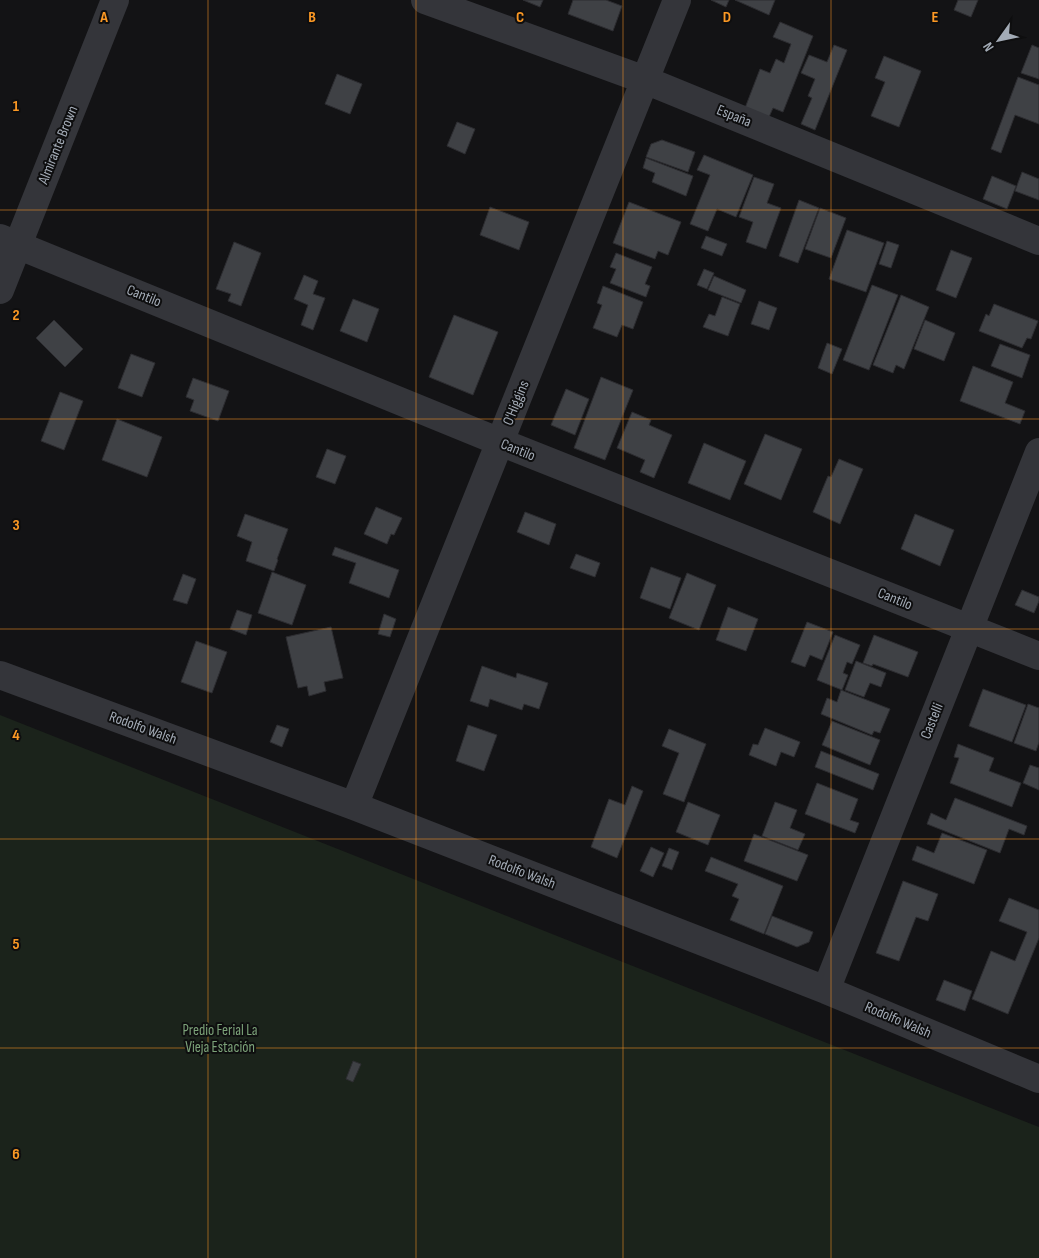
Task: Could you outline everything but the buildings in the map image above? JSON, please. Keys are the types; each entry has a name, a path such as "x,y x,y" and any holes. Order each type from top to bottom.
{"street":[{"name":"Almirante Brown","path":"0,290 9,242 115,0"},
{"name":"España","path":"425,0 645,80 1039,241"},
{"name":"O'Higgins","path":"354,806 677,0"},
{"name":"Cantilo","path":"9,242 500,442 1039,656"},
{"name":"Castelli","path":"826,990 1039,452"},
{"name":"Rodolfo Walsh","path":"0,674 354,806 826,990 1039,1079"}],"green space":[{"name":"Predio Ferial La Vieja Estación","path":"0,715 1039,1127 1039,1258 0,1258"}]}
